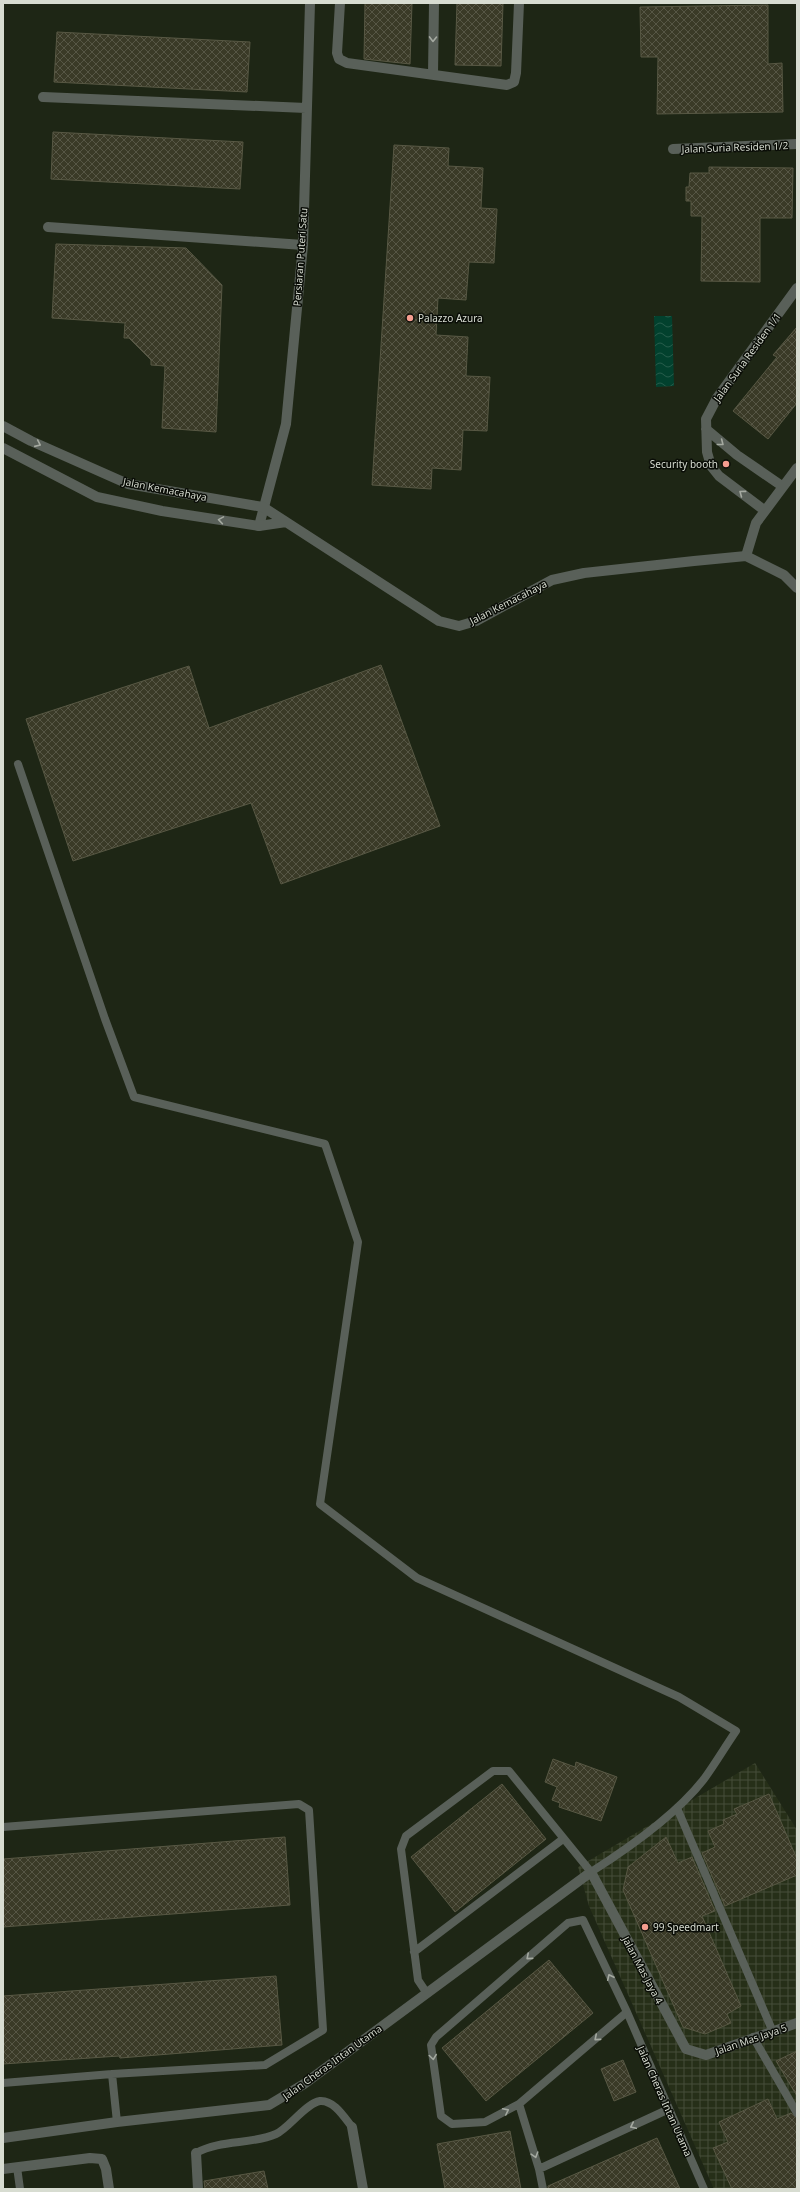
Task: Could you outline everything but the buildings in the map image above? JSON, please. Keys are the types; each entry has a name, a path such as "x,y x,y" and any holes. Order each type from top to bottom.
{"street":[{"name":"Persiaran Puteri Satu","path":"259,526 286,424 303,245 310,3"},
{"path":"340,3 337,53 339,59 347,63 507,85 514,82 519,3"},
{"path":"433,74 434,3"},
{"path":"43,98 306,108"},
{"name":"Jalan Suria Residen 1/2","path":"673,149 797,144"},
{"path":"48,227 303,245"},
{"name":"Jalan Suria Residen 1/1","path":"764,510 719,476 711,466 707,452 706,419 716,398 797,288"},
{"name":"Jalan Kemacahaya","path":"3,426 31,441 128,484 263,507 439,621 459,626 476,621 552,580 584,573 746,556"},
{"path":"706,429 737,455 782,486"},
{"name":"Jalan Kemacahaya","path":"3,448 97,497 162,511 259,526 286,522"},
{"path":"797,468 764,510 756,523 746,556 784,575 797,588"},
{"name":"Jalan Cheras Intan Utama","path":"3,2138 117,2122 269,2105 304,2084 426,1992 591,1872"},
{"name":"Jalan Mas Jaya 4","path":"591,1872 686,2049 706,2055"},
{"name":"Jalan Mas Jaya 5","path":"706,2055 797,2023"},
{"path":"352,2127 363,2189"},
{"path":"196,2153 198,2189"},
{"path":"3,2169 90,2158 102,2158 106,2169 109,2189"}],"lane":[{"path":"18,764 87,968 134,1097 325,1144 358,1242 320,1504 417,1578 679,1697 736,1731 704,1780 677,1808 611,1860 591,1872 509,1771 492,1771 406,1836 401,1849 414,1952 418,1980 426,1992"},
{"path":"3,1827 299,1804 309,1810 323,2030 265,2065 112,2074 3,2083"},
{"path":"677,1808 773,2032"},
{"path":"414,1952 563,1839"},
{"name":"Jalan Cheras Intan Utama","path":"519,2104 485,2122 452,2124 441,2116 431,2046 436,2037 568,1923 583,1920 627,2012 704,2189"},
{"path":"543,2189 539,2169 519,2104 627,2012"},
{"path":"753,2038 797,2113"},
{"path":"112,2074 117,2122"},
{"path":"196,2153 208,2146 277,2133 311,2105 320,2101 331,2103 352,2127"},
{"path":"539,2169 669,2109"},
{"path":"17,2167 20,2189"}],"shaded area":[{"path":"755,1763 797,1830 797,2189 714,2189 589,1906 578,1867"}],"water":[{"path":"654,316 672,316 674,386 656,387"}],"place":[{"name":"Palazzo Azura","path":"410,318"},
{"name":"Security booth","path":"726,464"},
{"name":"99 Speedmart","path":"645,1927"}]}
